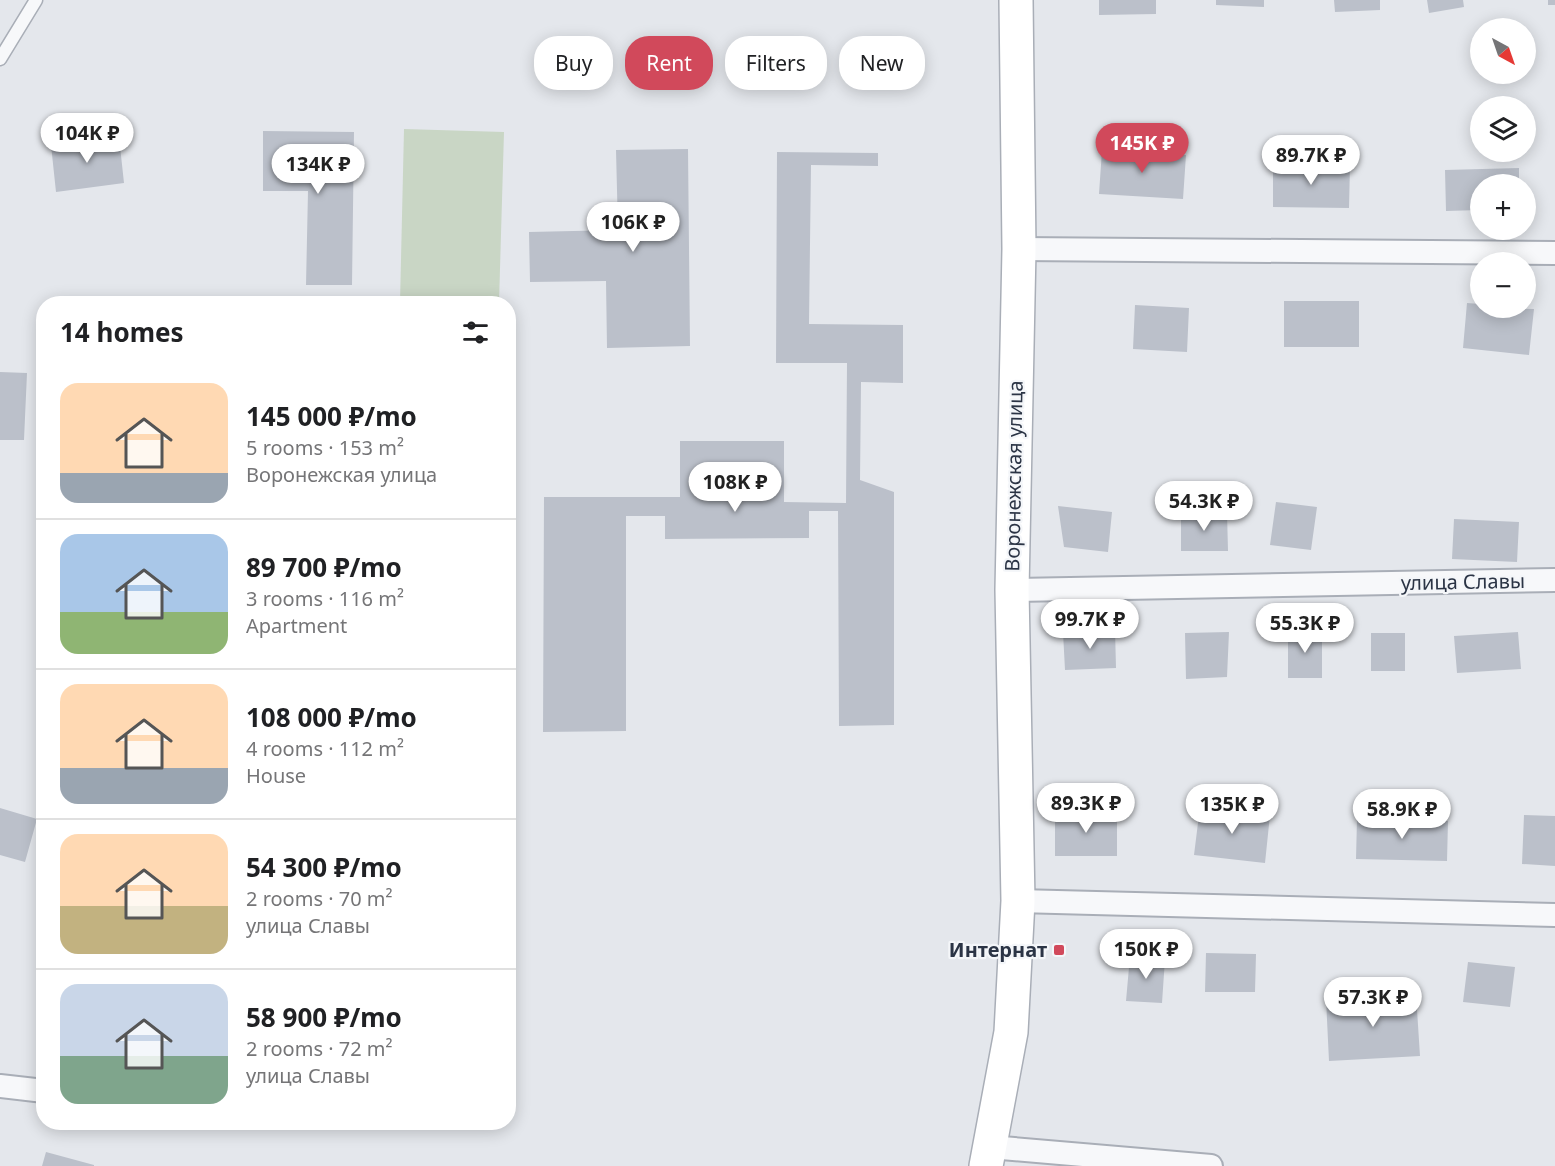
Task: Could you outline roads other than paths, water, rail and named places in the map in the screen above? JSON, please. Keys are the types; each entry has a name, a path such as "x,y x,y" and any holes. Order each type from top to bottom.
{"street":[{"name":"Воронежская улица","path":"988,1157 1011,1032 1018,901 1012,590 1019,249 1016,0"},
{"path":"1019,249 1555,253"},
{"name":"улица Славы","path":"1012,590 1555,580"},
{"path":"1018,901 1555,915"},
{"path":"0,1086 36,1090"},
{"path":"988,1157 1211,1166"}],"lane":[{"path":"0,58 36,0"}],"place":[{"name":"Интернат","path":"1059,950"}]}
